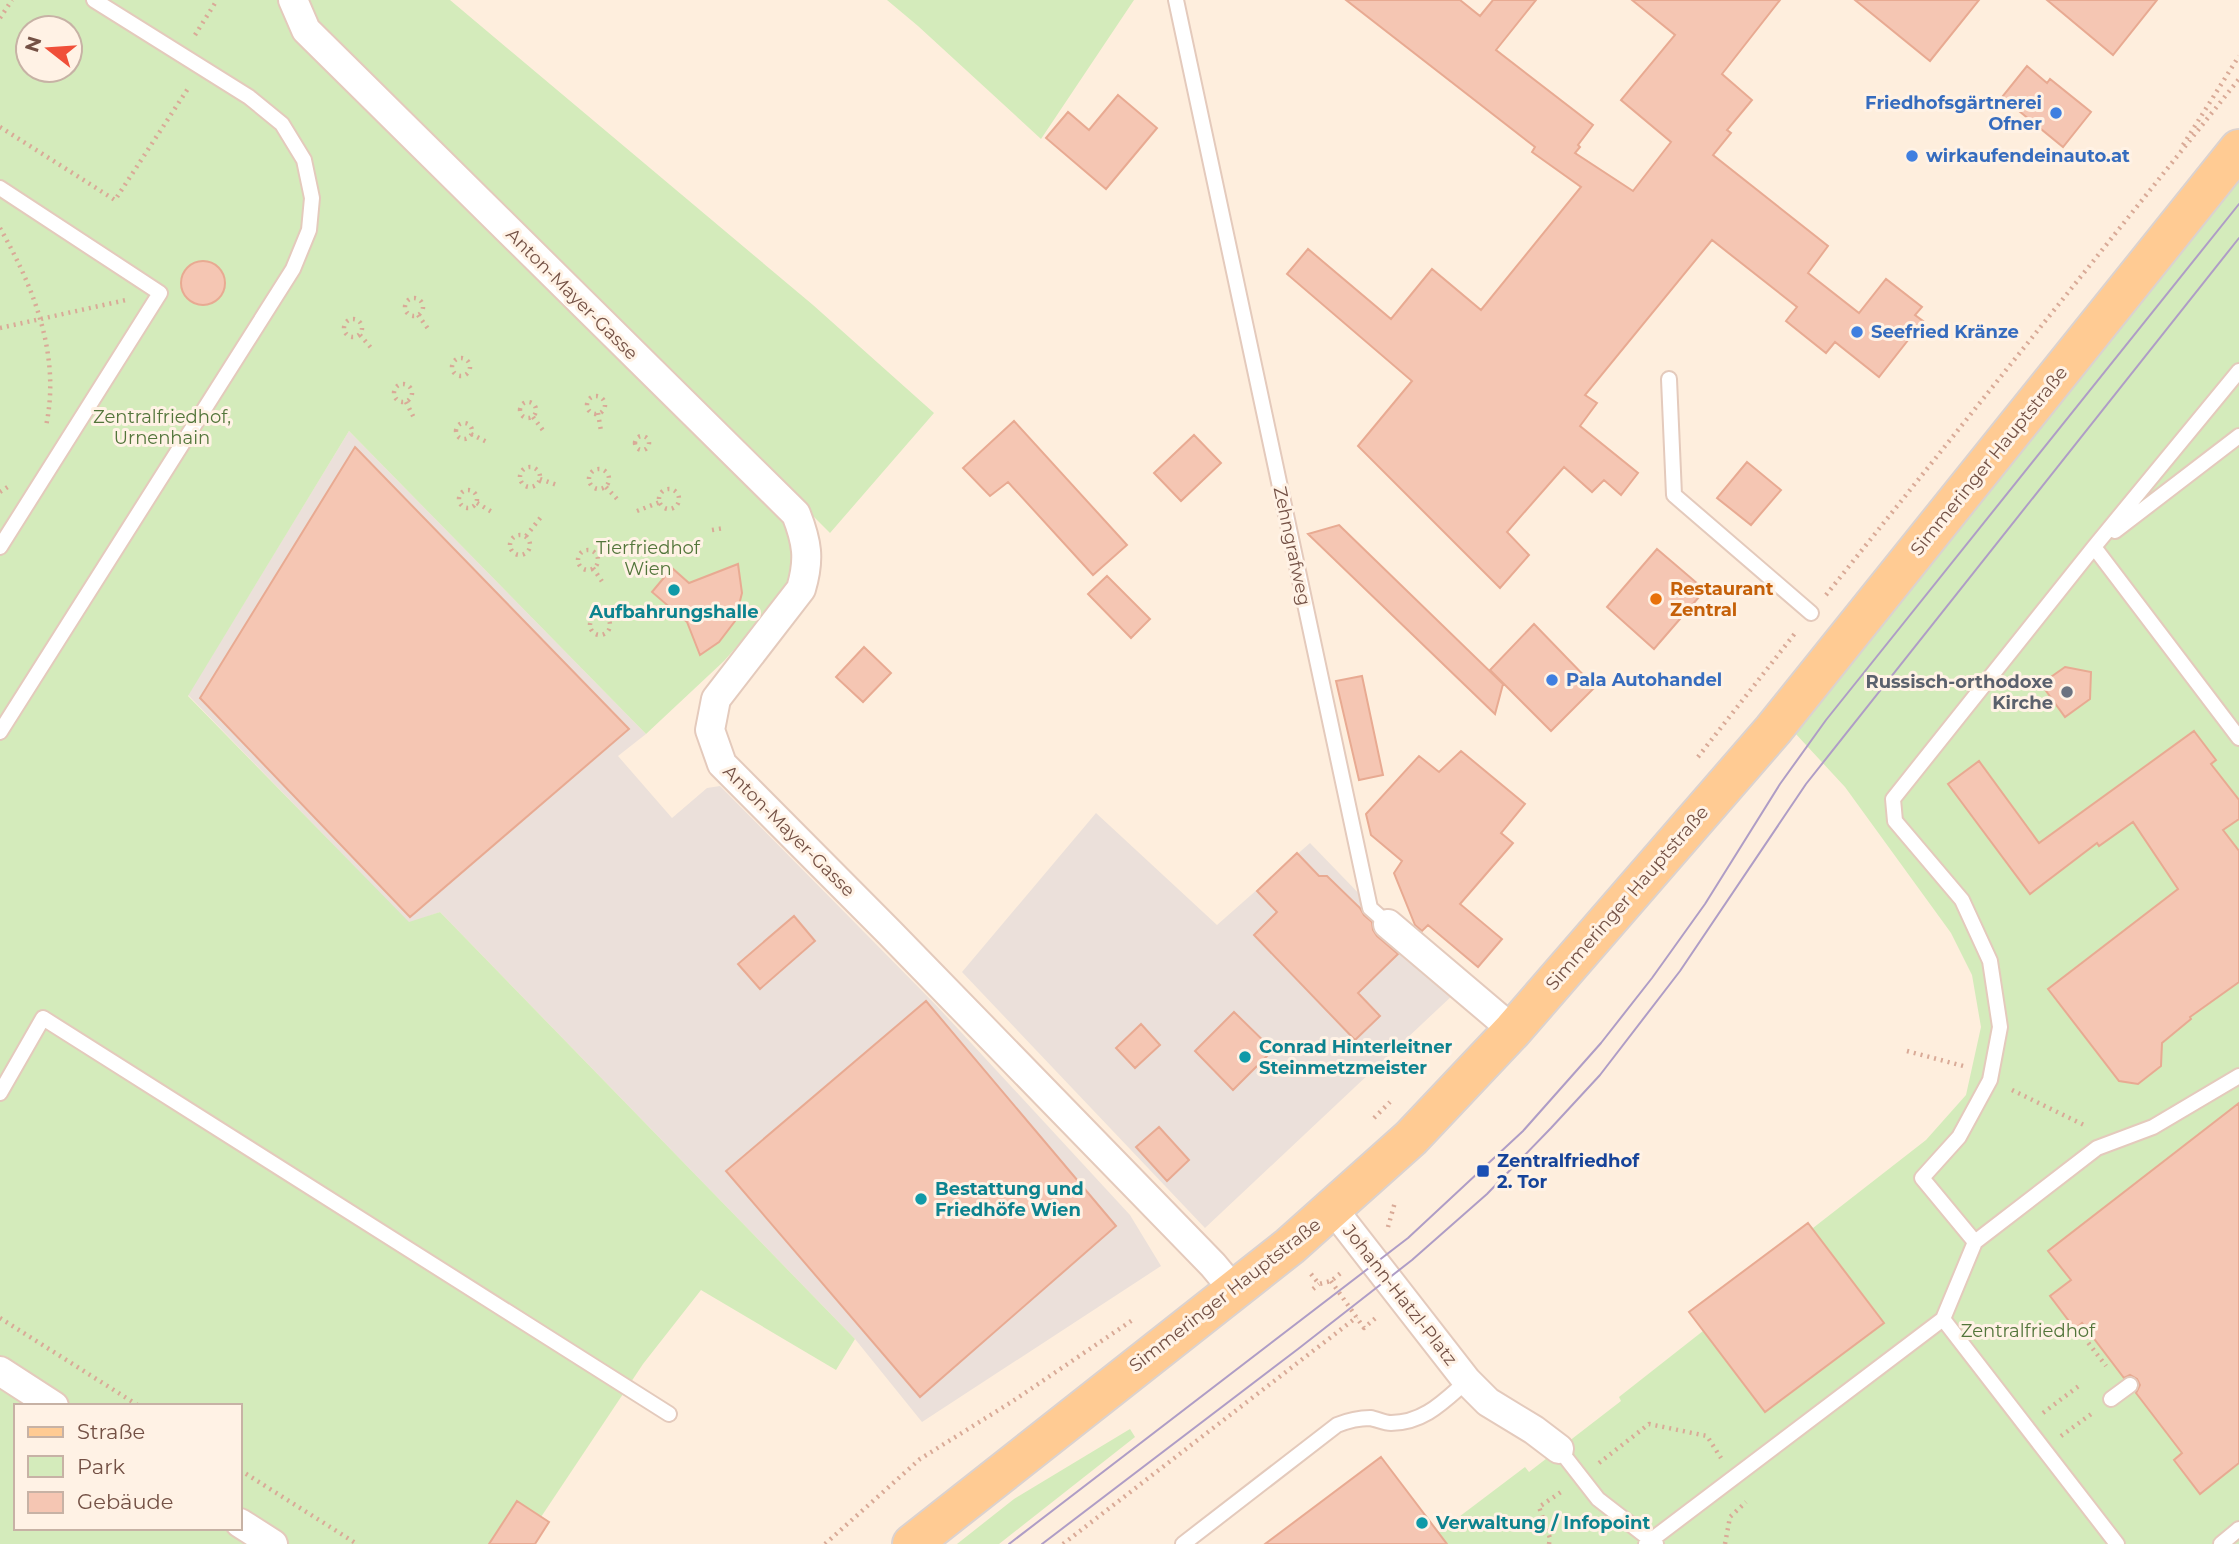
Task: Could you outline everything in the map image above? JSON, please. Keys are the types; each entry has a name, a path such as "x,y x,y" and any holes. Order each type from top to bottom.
{"main road":[{"name":"Simmeringer Hauptstraße","path":"912,1544 1333,1209 1411,1138 1513,1030 1773,730 2239,149"}],"street":[{"name":"Anton-Mayer-Gasse","path":"292,0 306,30 796,514 806,539 807,569 801,589 716,699 710,730 722,764 899,941 1213,1265 1233,1289"},
{"name":"Zehngrafweg","path":"1388,924 1513,1030"},
{"name":"Johann-Hatzl-Platz","path":"1333,1209 1467,1381 1488,1402 1559,1449"},
{"path":"0,1371 51,1404"},
{"path":"242,1524 273,1544"}],"lane":[{"path":"0,732 293,269 309,230 312,198 304,160 282,124 249,97 93,0"},
{"name":"Zehngrafweg","path":"1175,0 1370,908 1388,924"},
{"path":"0,188 160,293 0,547"},
{"path":"1975,1242 1922,1178 1959,1137 1990,1080 2000,1027 1990,961 1962,900 1895,821 1893,799 2094,547 2239,371"},
{"path":"1669,379 1674,495 1811,613"},
{"path":"2094,547 2239,436"},
{"path":"2094,547 2239,738"},
{"path":"0,1093 43,1018 669,1414"},
{"path":"1559,1449 1598,1499 1651,1543 1943,1319 1975,1242 2097,1148 2153,1127 2239,1076"},
{"path":"1943,1319 2118,1544"},
{"name":"Johann-Hatzl-Platz","path":"1183,1544 1337,1425 1370,1418 1388,1423 1406,1422 1425,1416 1467,1381"},
{"path":"2111,1399 2130,1385"},
{"path":"2221,1544 2239,1529"}],"path":[{"path":"0,18 12,0"},
{"path":"181,56 217,0"},
{"path":"2174,161 2239,56"},
{"path":"0,127 115,200 201,69"},
{"path":"1693,764 1707,743 2239,79"},
{"path":"0,228 18,261 40,319 50,356 51,402 43,438"},
{"path":"0,328 160,293"},
{"path":"415,297 422,301 423,309 418,315 411,316 405,310 407,299 415,297"},
{"path":"418,315 429,330"},
{"path":"355,319 361,323 363,327 360,335 354,338 347,335 344,328 347,321 355,319"},
{"path":"360,335 372,349"},
{"path":"462,358 468,362 470,369 461,377 454,374 451,367 455,360 462,358"},
{"path":"400,384 408,384 412,391 406,401 400,402 394,396 394,389 400,384"},
{"path":"593,396 599,396 604,401 604,408 598,413 592,413 587,408 587,401 593,396"},
{"path":"406,401 414,418"},
{"path":"598,413 601,432"},
{"path":"533,417 545,433"},
{"path":"471,434 489,443"},
{"path":"640,460 641,450"},
{"path":"531,467 538,471 540,478 537,485 530,488 523,485 520,478 524,469 531,467"},
{"path":"600,468 606,471 609,481 606,486 598,489 592,486 589,476 593,470 600,468"},
{"path":"540,478 557,485"},
{"path":"0,492 11,484"},
{"path":"606,486 617,499"},
{"path":"671,489 678,493 679,501 674,508 666,509 660,502 663,491 671,489"},
{"path":"466,490 473,491 477,503 473,507 465,508 459,503 459,495 466,490"},
{"path":"637,511 660,502"},
{"path":"477,503 492,512"},
{"path":"526,536 541,517"},
{"path":"712,530 724,528"},
{"path":"526,536 530,543 529,550 524,555 513,553 510,544 513,537 526,536"},
{"path":"588,549 597,554 598,562 593,568 588,570 580,566 578,557 584,550 588,549"},
{"path":"593,568 603,583"},
{"path":"607,618 620,606"},
{"path":"601,615 607,618 609,626 606,633 599,635 592,631 590,624 593,617 601,615"},
{"path":"1907,1051 1973,1069 1990,1080 2085,1124 2097,1148"},
{"path":"1370,1122 1400,1094"},
{"path":"1331,1281 1364,1328 1403,1300"},
{"path":"1313,1289 1319,1284"},
{"path":"1063,1544 1357,1317"},
{"path":"0,1318 135,1404"},
{"path":"825,1544 920,1459 1013,1401 1135,1318"},
{"path":"2086,1328 2080,1332 2106,1366"},
{"path":"2025,1426 2080,1385"},
{"path":"2070,1429 2096,1410"},
{"path":"1649,1424 1707,1436 1734,1477"},
{"path":"242,1471 358,1544"}],"shaded area":[{"path":"349,431 646,734 618,756 672,818 707,788 720,786 936,1005 1130,1215 1161,1266 922,1422 855,1339 440,912 409,923 188,695"},
{"path":"1096,813 1217,925 1310,843 1455,993 1205,1228 962,972"}],"green space":[{"path":"0,0 279,0 291,30 786,516 793,531 793,569 784,593 724,661 646,734 349,431 188,696 409,922 440,912 855,1339 836,1370 701,1290 643,1364 541,1517 489,1544 0,1544"},
{"path":"304,0 450,0 813,305 934,413 830,533 305,8"},
{"path":"887,0 1134,0 1041,139"},
{"name":"Zentralfriedhof","path":"2239,178 2239,1544 1385,1544 1425,1514 1439,1532 1525,1467 1529,1472 1621,1401 1619,1397 1703,1331 1689,1312 1808,1223 1813,1228 1926,1140 1966,1095 1981,1027 1972,975 1951,933 1845,787 1794,732"},
{"path":"1130,1429 1135,1437 999,1544 957,1544 1014,1499"}],"building":[{"path":"1346,0 1460,0 1480,16 1493,0 1536,0 1496,50 1593,125 1575,153 1633,191 1671,142 1621,100 1675,35 1632,0 1780,0 1722,74 1752,100 1727,130 1731,133 1713,155 1828,246 1808,273 1859,313 1886,279 1922,307 1915,315 1923,321 1879,377 1835,342 1826,353 1786,321 1797,307 1712,240 1585,395 1597,403 1580,426 1638,473 1621,495 1604,480 1592,492 1564,467 1507,532 1529,555 1500,588 1358,446 1412,381 1287,274 1308,249 1391,319 1432,269 1481,310 1581,187 1532,152 1535,147"},
{"path":"1855,0 1979,0 1930,61"},
{"path":"2047,0 2157,0 2113,55"},
{"name":"Friedhofsgärtnerei Ofner","path":"2027,66 2047,83 2050,79 2091,112 2063,147 2002,97"},
{"path":"1118,95 1157,128 1106,189 1046,138 1068,112 1089,130"},
{"path":"203,261 218,268 225,283 218,298 203,305 188,298 181,283 188,268"},
{"path":"1014,421 1127,545 1093,575 1008,482 990,496 963,468"},
{"path":"1194,435 1221,463 1181,501 1154,473"},
{"path":"355,447 629,729 410,917 200,698"},
{"path":"1747,462 1781,490 1751,525 1717,498"},
{"path":"1339,525 1503,684 1495,714 1308,534"},
{"name":"Restaurant Zentral","path":"1657,549 1705,590 1654,649 1607,607"},
{"path":"738,564 742,593 735,621 719,642 700,655 687,622 652,592 672,568 689,583"},
{"path":"1107,576 1150,619 1131,638 1088,594"},
{"name":"Pala Autohandel","path":"1534,624 1595,687 1551,731 1490,670"},
{"path":"864,647 891,673 863,702 836,677"},
{"name":"Russisch-orthodoxe Kirche","path":"2065,667 2091,672 2090,699 2065,717 2041,684"},
{"path":"1362,676 1383,775 1359,780 1336,681"},
{"path":"2194,731 2216,760 2211,764 2239,800 2239,819 2223,830 2239,851 2239,982 2190,1017 2191,1019 2162,1043 2161,1066 2138,1084 2119,1081 2048,989 2178,889 2133,822 2099,846 2097,843 2030,894 1948,784 1979,761 2039,843"},
{"path":"1461,751 1525,804 1501,833 1513,843 1460,904 1502,939 1478,967 1428,925 1422,931 1415,925 1394,873 1402,861 1371,835 1366,814 1419,756 1439,772"},
{"path":"1297,853 1319,876 1327,876 1360,908 1372,922 1377,936 1398,954 1358,993 1380,1016 1355,1040 1254,935 1277,912 1257,891"},
{"path":"794,916 815,941 760,989 738,964"},
{"name":"Bestattung und Friedhöfe Wien","path":"926,1001 1116,1226 920,1397 726,1171"},
{"path":"1234,1012 1273,1050 1233,1090 1195,1051"},
{"path":"1141,1024 1160,1045 1135,1068 1116,1048"},
{"path":"2239,1103 2239,1463 2200,1494 2174,1460 2182,1453 2136,1393 2140,1385 2137,1379 2130,1375 2124,1378 2082,1323 2075,1329 2050,1296 2071,1280 2048,1251"},
{"path":"1159,1127 1189,1160 1167,1181 1136,1147"},
{"path":"1808,1223 1884,1323 1765,1412 1689,1312"},
{"path":"1381,1457 1447,1544 1265,1544"},
{"path":"517,1501 549,1522 535,1544 489,1544"}],"tram line":[{"path":"1009,1544 1408,1238 1523,1131 1601,1043 1652,978 1705,904 1780,784 1826,720 2239,204"},
{"path":"1042,1544 1412,1260 1487,1194 1600,1075 1680,971 1806,784 2239,238"}],"place":[{"name":"Friedhofsgärtnerei Ofner","path":"2056,113"},
{"name":"wirkaufendeinauto.at","path":"1912,156"},
{"name":"Seefried Kränze","path":"1857,332"},
{"name":"Aufbahrungshalle","path":"674,590"},
{"name":"Restaurant Zentral","path":"1656,599"},
{"name":"Pala Autohandel","path":"1552,680"},
{"name":"Russisch-orthodoxe Kirche","path":"2067,692"},
{"name":"Conrad Hinterleitner Steinmetzmeister","path":"1245,1057"},
{"name":"Zentralfriedhof 2. Tor","path":"1483,1171"},
{"name":"Bestattung und Friedhöfe Wien","path":"921,1199"},
{"name":"Verwaltung / Infopoint","path":"1422,1523"}],"park label":[{"name":"Zentralfriedhof, Urnenhain","path":"162,427"},
{"name":"Tierfriedhof Wien","path":"648,558"}]}
